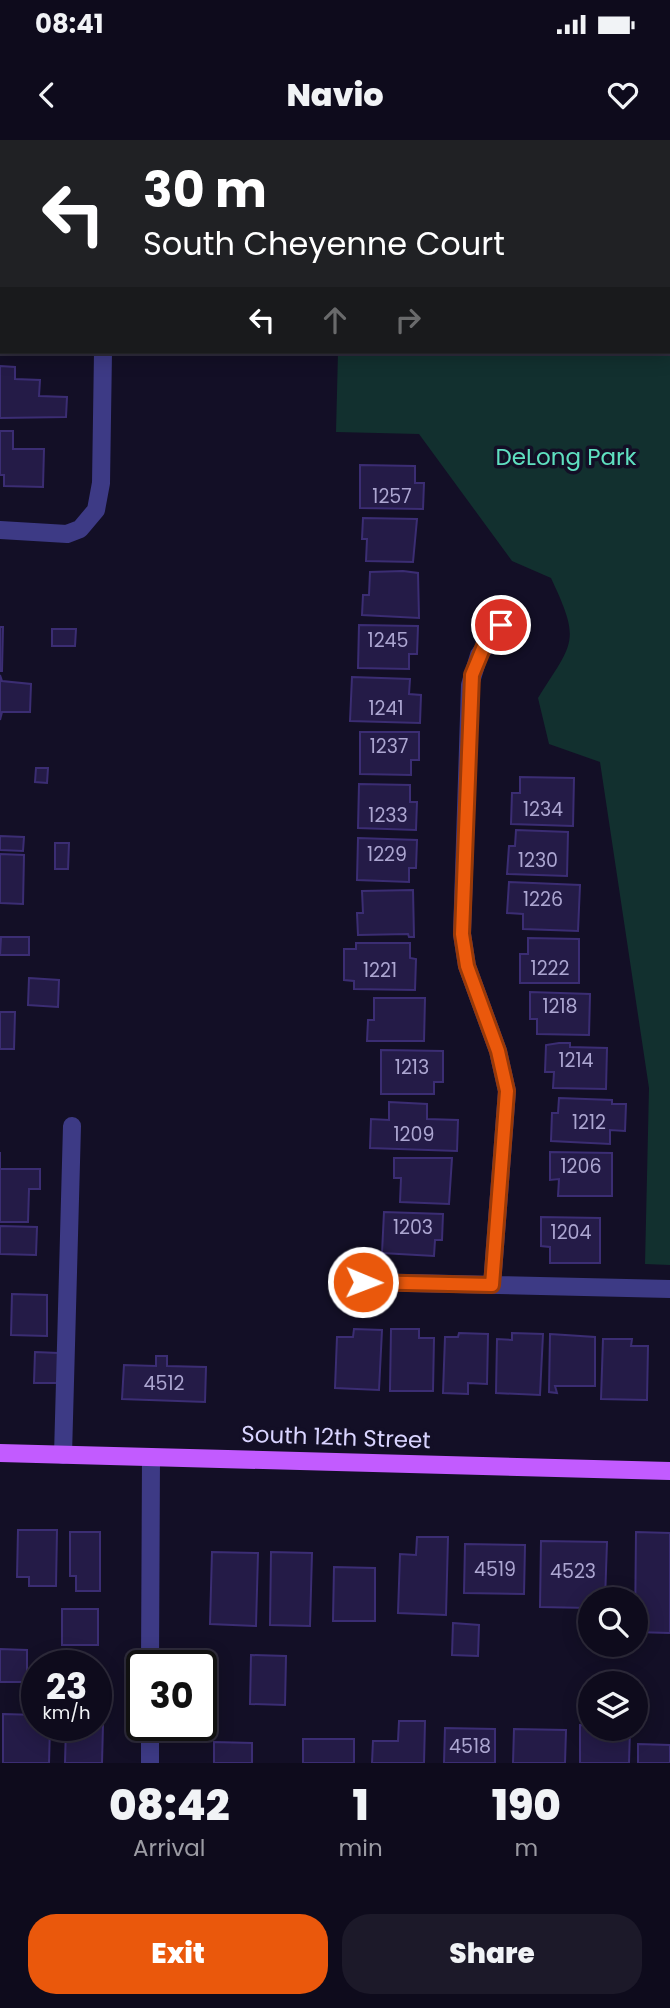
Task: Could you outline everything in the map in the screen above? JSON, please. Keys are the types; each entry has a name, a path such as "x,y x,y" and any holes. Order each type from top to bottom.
{"main road":[{"name":"South 12th Street","path":"0,1453 670,1471"}],"street":[{"path":"0,530 67,534 80,530 90,521 98,504 103,354"},
{"path":"492,1285 494,1229 506,1138 506,1077 467,966 461,907 472,675 484,646 501,625"},
{"path":"63,1455 72,1126"},
{"path":"363,1282 670,1289"},
{"path":"150,1650 151,1457"},
{"path":"150,1741 150,1763"}],"green space":[{"name":"DeLong Park","path":"338,354 670,354 670,1265 645,1264 649,1088 600,762 549,744 538,698 566,652 569,641 570,629 561,599 551,578 512,561 419,434 336,432"}],"building":[{"path":"0,366 15,367 15,379 40,380 39,396 67,397 66,417 0,418"},
{"path":"0,431 13,431 13,449 44,449 43,487 4,486 4,475 0,475"},
{"path":"360,465 415,466 415,483 424,483 423,509 360,508"},
{"path":"363,518 417,519 413,562 366,561 367,539 362,539"},
{"path":"370,572 418,573 419,618 362,615 363,595 369,595"},
{"path":"359,625 418,626 417,654 409,654 409,669 358,668"},
{"path":"0,627 3,627 2,671 0,671"},
{"path":"52,629 76,629 75,646 52,646"},
{"path":"0,675 2,681 31,684 30,712 2,712 0,720"},
{"path":"352,677 410,679 409,694 421,695 420,723 350,721"},
{"path":"360,732 419,732 419,760 411,760 411,775 360,774"},
{"path":"36,768 48,768 47,783 35,782"},
{"path":"520,777 574,778 573,826 511,824 512,793 520,793"},
{"path":"359,784 410,785 410,802 417,802 416,830 358,828"},
{"path":"516,830 568,832 567,876 507,874 509,846 515,846"},
{"path":"0,836 24,837 23,851 0,850"},
{"path":"358,838 417,840 416,868 409,868 409,882 357,880"},
{"path":"55,843 69,843 68,869 55,869"},
{"path":"0,854 24,855 23,904 0,903"},
{"path":"509,882 580,885 578,931 523,929 523,914 507,913"},
{"path":"413,890 414,937 409,937 408,934 358,935 357,913 363,913 362,891"},
{"path":"1,937 29,937 29,955 0,955"},
{"path":"528,938 579,939 579,983 520,983 520,954 528,954"},
{"path":"356,943 410,943 410,958 416,959 415,990 354,989 354,981 344,980 344,949 356,949"},
{"path":"29,978 59,980 58,1007 28,1005"},
{"path":"530,992 590,994 589,1035 537,1034 537,1019 530,1019"},
{"path":"374,998 425,998 424,1041 367,1041 368,1020 374,1020"},
{"path":"0,1012 15,1012 14,1049 0,1049"},
{"path":"570,1043 570,1047 607,1048 606,1089 553,1088 554,1072 545,1072 546,1045"},
{"path":"381,1050 443,1051 443,1082 434,1082 434,1094 381,1094"},
{"path":"559,1098 612,1100 612,1104 626,1104 625,1131 610,1130 610,1144 551,1141 552,1113 558,1113"},
{"path":"389,1102 427,1104 427,1119 458,1120 457,1151 370,1148 371,1119 389,1120"},
{"path":"550,1152 612,1153 612,1196 558,1196 559,1179 550,1180"},
{"path":"394,1158 452,1158 449,1204 400,1202 401,1178 394,1178"},
{"path":"0,1169 40,1169 40,1189 29,1189 28,1222 0,1222"},
{"path":"384,1212 443,1214 442,1240 435,1240 434,1256 382,1253"},
{"path":"541,1217 600,1218 600,1263 550,1263 550,1247 541,1246"},
{"path":"0,1226 37,1227 36,1255 0,1254"},
{"path":"12,1294 47,1295 47,1336 11,1335"},
{"path":"354,1329 382,1330 379,1390 335,1388 337,1337 353,1337"},
{"path":"391,1329 419,1329 419,1338 434,1338 433,1391 390,1391"},
{"path":"459,1333 488,1334 487,1384 468,1383 468,1394 443,1393 445,1337 458,1337"},
{"path":"512,1333 543,1334 540,1395 496,1393 497,1339 512,1340"},
{"path":"550,1334 595,1337 595,1386 555,1386 557,1393 549,1392"},
{"path":"603,1339 632,1339 631,1346 648,1346 647,1400 601,1399"},
{"path":"35,1352 58,1353 58,1383 34,1383"},
{"path":"156,1356 167,1356 167,1366 206,1367 205,1402 122,1399 124,1365 156,1366"},
{"path":"18,1530 57,1530 56,1586 29,1586 29,1577 17,1577"},
{"path":"70,1532 100,1532 100,1591 76,1591 76,1576 70,1576"},
{"path":"636,1532 670,1533 670,1633 648,1632 648,1587 635,1587"},
{"path":"417,1537 448,1537 446,1615 398,1613 400,1554 416,1555"},
{"path":"541,1541 607,1542 605,1587 578,1587 578,1608 540,1607"},
{"path":"465,1544 525,1545 524,1594 464,1593"},
{"path":"212,1552 258,1553 256,1626 210,1624"},
{"path":"271,1552 312,1553 310,1626 270,1625"},
{"path":"334,1567 375,1568 375,1621 333,1621"},
{"path":"62,1609 98,1609 98,1645 62,1645"},
{"path":"453,1623 479,1625 478,1656 452,1655"},
{"path":"0,1649 27,1650 21,1650 21,1682 0,1682"},
{"path":"251,1655 286,1656 285,1705 250,1704"},
{"path":"3,1714 21,1715 21,1741 50,1741 49,1763 3,1763"},
{"path":"399,1721 425,1721 424,1763 372,1763 373,1741 398,1741"},
{"path":"445,1728 495,1729 495,1763 444,1763"},
{"path":"514,1729 566,1730 565,1763 513,1763"},
{"path":"303,1739 354,1739 354,1763 303,1763"},
{"path":"66,1741 103,1741 102,1763 65,1763"},
{"path":"580,1741 630,1741 629,1763 580,1763"},
{"path":"214,1742 252,1743 252,1763 214,1763"},
{"path":"638,1744 670,1745 670,1763 638,1763"}],"route":[{"path":"363,1282 492,1285 494,1229 506,1138 506,1077 467,966 461,907 468,702 472,675 479,654 501,625"}]}
